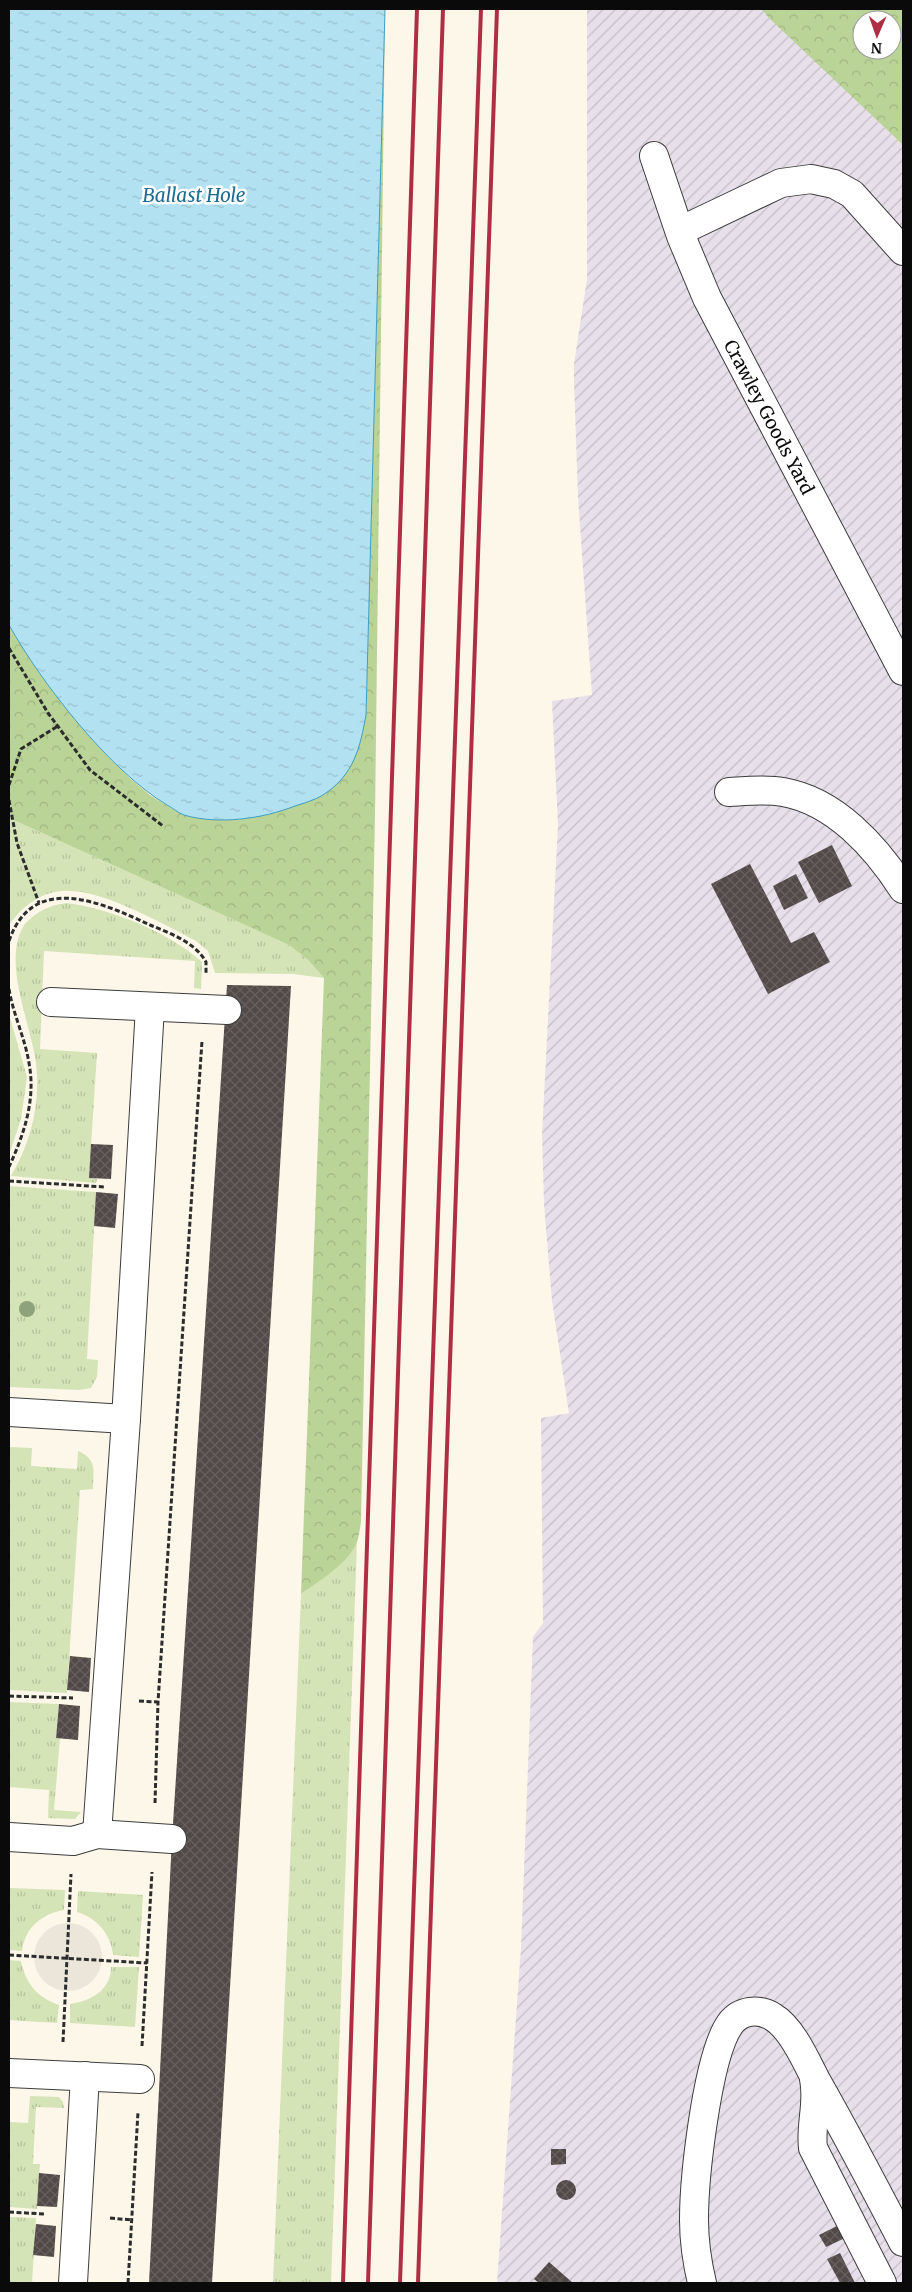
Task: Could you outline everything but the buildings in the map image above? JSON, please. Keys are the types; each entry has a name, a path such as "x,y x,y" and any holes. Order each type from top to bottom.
{"street":[{"name":"Crawley Goods Yard","path":"654,156 680,230 707,298 903,672"},
{"path":"680,230 781,183 811,179 834,184 852,194 903,251"},
{"path":"729,792 782,792 798,795 821,805 834,813 862,838 903,889"},
{"path":"51,1002 216,1009"},
{"path":"85,1837 107,1699 141,1190 150,1007"},
{"path":"9,1412 126,1419"},
{"path":"9,1837 163,1839"},
{"path":"702,2283 694,2243 696,2182 713,2068 725,2032 735,2018 748,2011 763,2012 773,2017 787,2031 813,2075 903,2242"},
{"path":"9,2073 140,2079"},
{"path":"813,2075 816,2095 812,2137 813,2148 882,2283"},
{"path":"73,2076 73,2283"}],"path":[{"path":"9,648 48,713 90,770 163,826"},
{"path":"9,785 21,749 58,726"},
{"path":"9,800 17,843 39,903"},
{"path":"9,940 15,925 26,912 39,903 67,897 104,905 171,934 196,949 206,962 216,1009 158,1702 163,1839 147,1963 128,2283"},
{"path":"9,989 29,1062 32,1085 24,1129 9,1167"},
{"path":"9,1181 141,1190"},
{"path":"9,1696 107,1699"},
{"path":"73,2076 67,1960 85,1837"},
{"path":"9,1955 67,1960 147,1963"}],"shaded area":[{"path":"587,9 761,9 903,145 903,2283 497,2283 521,1948 533,1637 543,1623 541,1418 569,1413 552,1301 544,1204 542,1135 558,825 552,701 592,695 578,497 574,381 574,364 587,279"},
{"path":"68,1923 81,1926 92,1933 99,1944 102,1957 99,1970 92,1981 81,1988 68,1991 55,1988 44,1981 37,1970 34,1957 37,1944 44,1933 55,1926"}],"green space":[{"path":"385,9 375,816 361,1522 357,1542 353,1550 333,1571 301,1594 324,978 308,960 289,945 9,818 9,625 37,670 91,739 150,795 183,815 366,715"},
{"path":"761,9 903,9 903,145 770,19"},
{"path":"9,818 289,945 308,960 324,978 293,974 215,973 208,951 196,941 113,901 78,892 55,892 39,897 20,912 9,925"},
{"path":"67,903 120,916 139,924 173,941 202,962 201,989 194,988 195,961 44,951 40,1049 97,1053 89,1177 97,1179 96,1183 11,1176 23,1152 32,1127 37,1087 35,1057 17,978 16,959 18,941 24,925 34,916 49,907"},
{"path":"9,1014 27,1077 21,1119 9,1155"},
{"path":"9,1186 96,1192 87,1359 98,1360 97,1377 91,1388 79,1390 9,1387"},
{"path":"9,1447 32,1448 31,1466 77,1469 78,1451 89,1458 93,1466 93,1489 80,1490 67,1693 10,1690"},
{"path":"357,1542 331,2283 273,2283 301,1594 338,1564"},
{"path":"9,1702 59,1704 56,1738 60,1738 54,1810 81,1812 75,1819 48,1818 49,1790 9,1787"},
{"path":"9,1888 65,1890 64,1910 48,1915 36,1923 27,1935 22,1951 9,1950"},
{"path":"78,1891 143,1895 139,1957 113,1955 112,1947 102,1928 91,1918 77,1912"},
{"path":"9,1960 21,1961 29,1983 34,1989 44,1998 59,2005 57,2023 9,2020"},
{"path":"111,1967 139,1967 135,2027 70,2023 70,2004 92,1997 104,1988 108,1982"},
{"path":"30,2096 59,2097 63,2102 64,2108 36,2107 33,2164 40,2164 37,2209 9,2207 9,2122 28,2123"},
{"path":"10,2217 36,2218 32,2283 9,2283"}],"water":[{"name":"Ballast Hole","path":"9,9 385,9 366,715 358,750 349,770 334,787 313,800 282,811 240,819 211,820 180,813 145,790 101,749 58,699 9,625"}],"railway":[{"path":"343,2283 417,9"},
{"path":"368,2283 443,9"},
{"path":"400,2283 481,9"},
{"path":"418,2283 497,9"}]}
